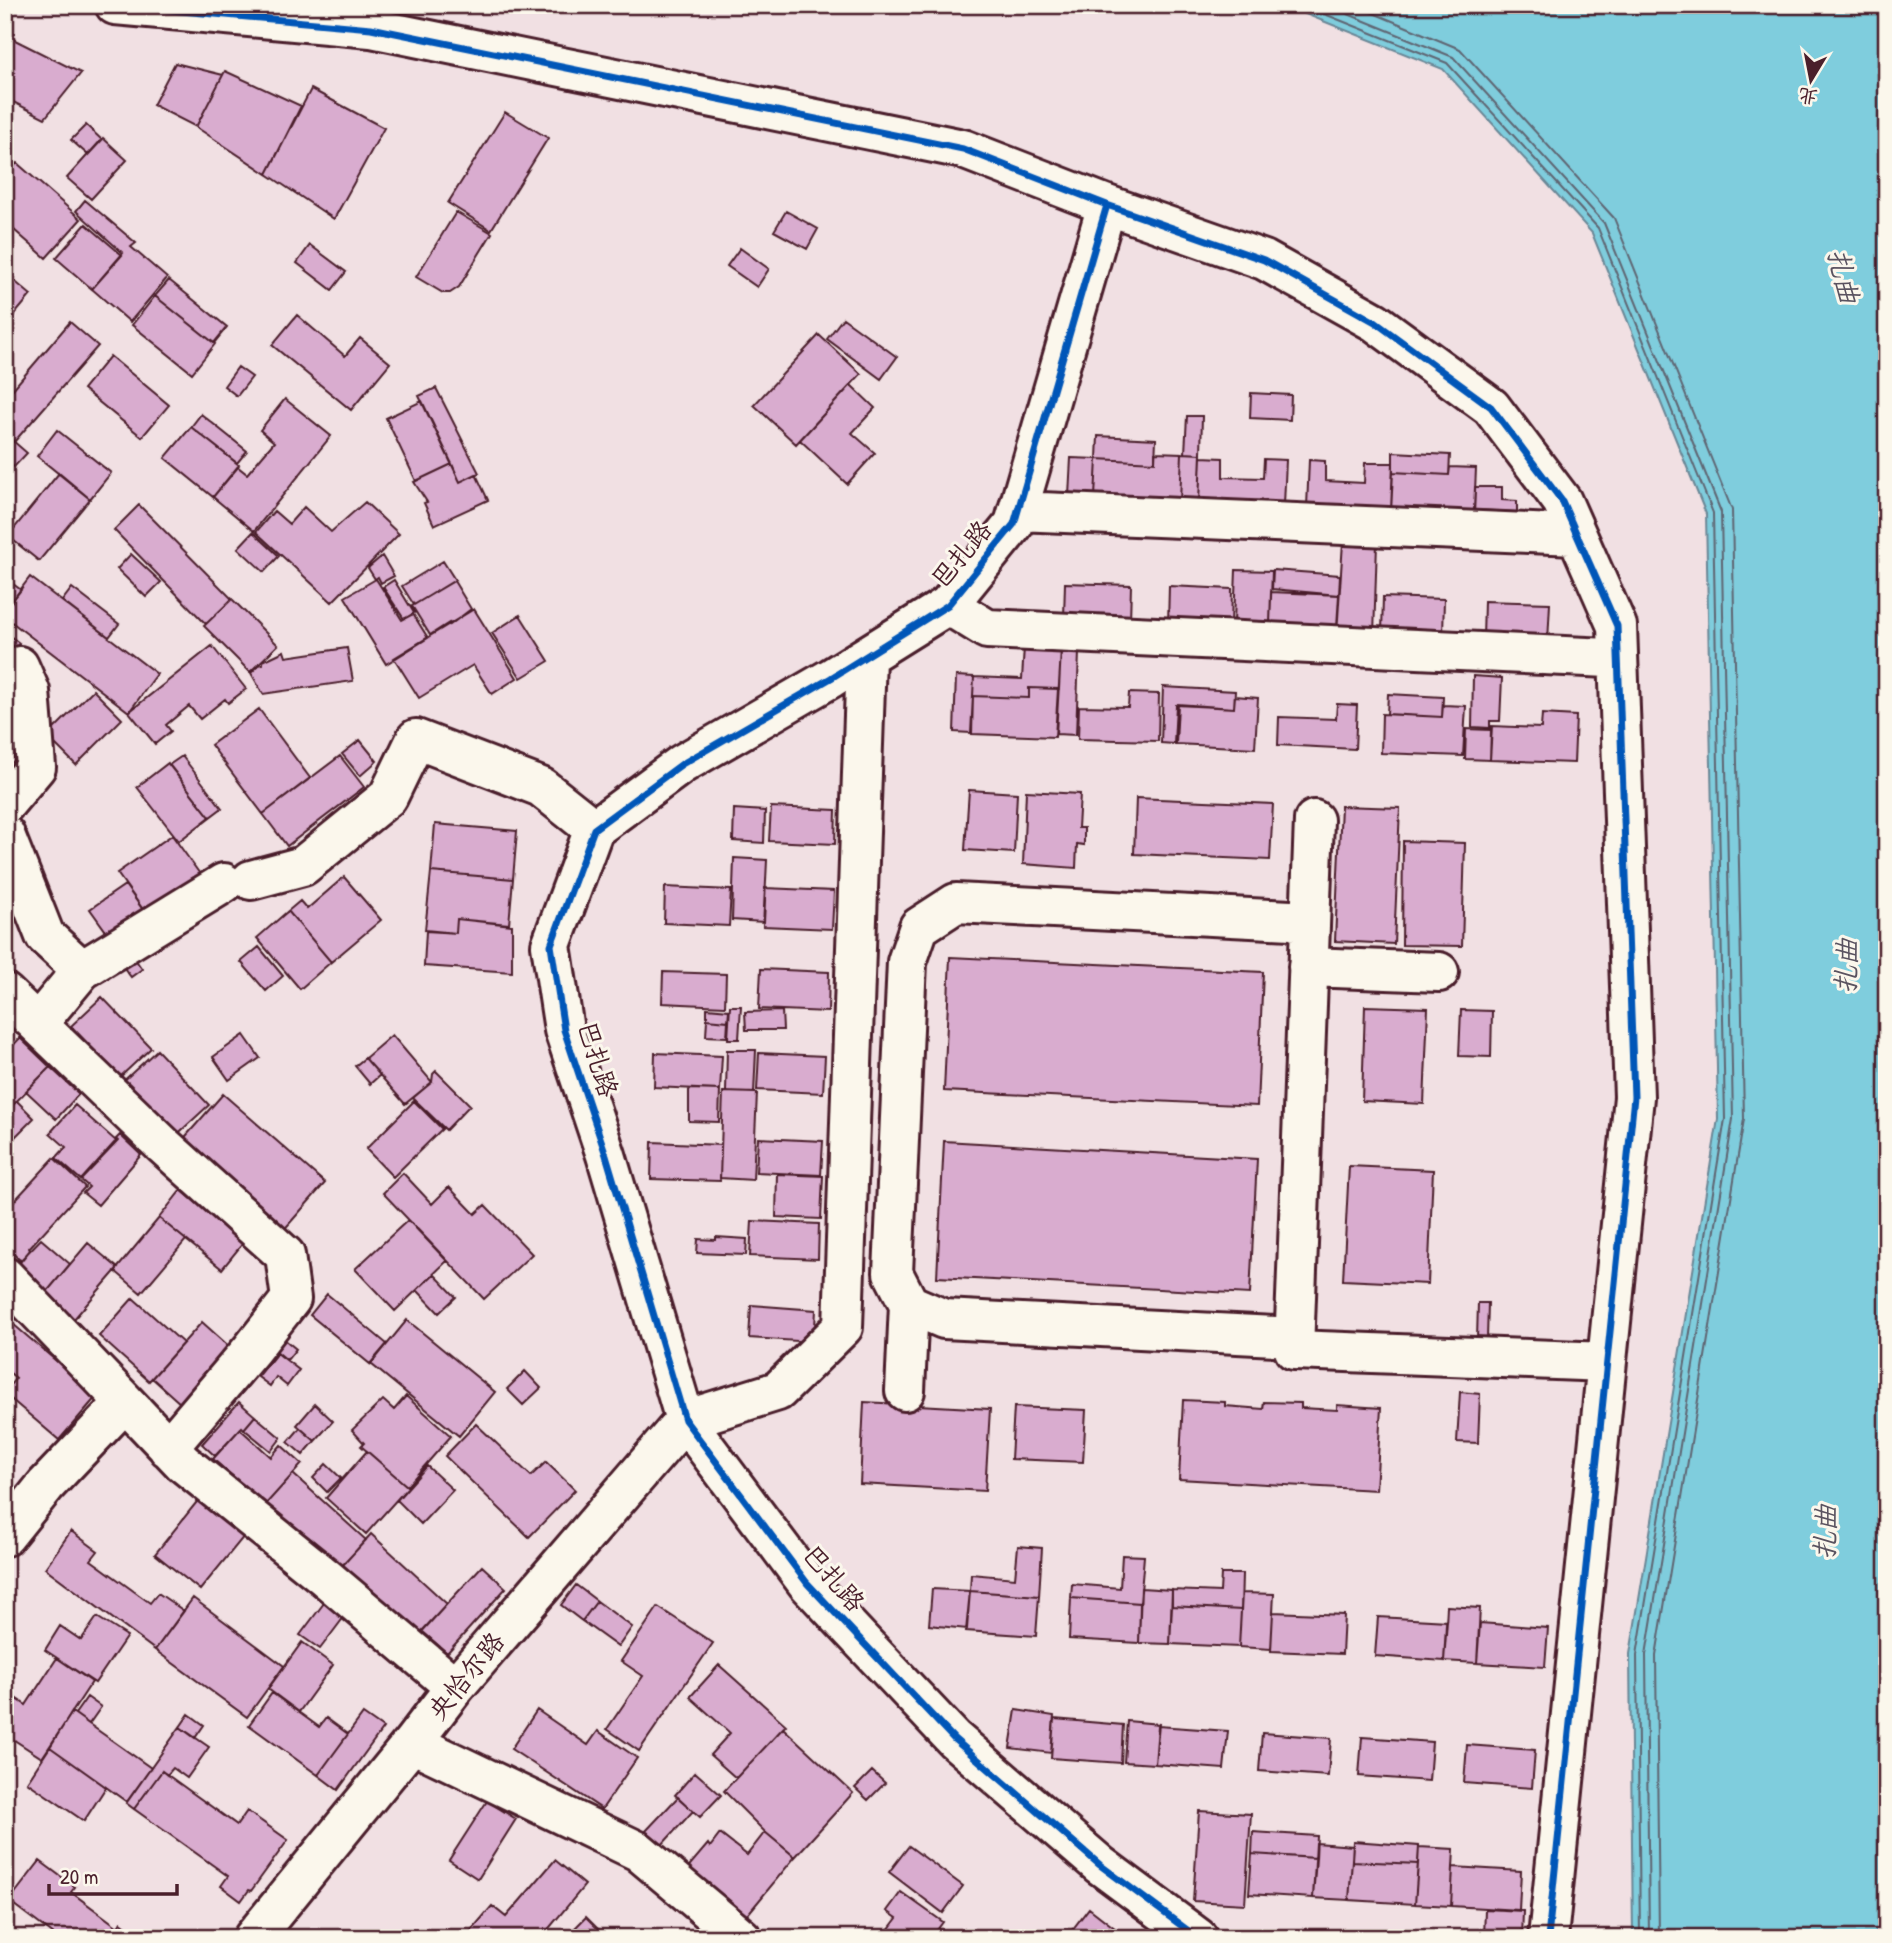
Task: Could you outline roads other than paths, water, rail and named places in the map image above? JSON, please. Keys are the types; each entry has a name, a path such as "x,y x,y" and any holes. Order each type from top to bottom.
{"street":[{"path":"115,5 371,28 963,149 1107,205 1264,260 1375,322 1491,407 1562,501 1617,626 1634,1097 1548,1938"},
{"name":"巴扎路","path":"1107,205 1014,524 948,605 866,657 682,764 594,829 551,945 564,1030 607,1155 685,1420 807,1583 954,1739 1100,1865 1198,1938"},
{"path":"1018,510 1577,535"},
{"path":"948,605 987,629 1609,658"},
{"path":"685,1420 778,1391 843,1327 866,657"},
{"path":"5,804 36,767 30,691 19,666"},
{"path":"38,1023 82,971 238,882 303,866 388,797 415,739 541,787 594,829"},
{"path":"1314,820 1293,1350 1607,1362"},
{"path":"5,835 45,936 82,971"},
{"path":"905,1391 909,1304 893,1273 907,962 919,927 956,903 1310,921"},
{"path":"1308,967 1440,972"},
{"path":"5,993 164,1146 285,1255 291,1299 169,1448"},
{"path":"5,1277 183,1463 325,1577 455,1687"},
{"path":"909,1304 944,1319 1294,1337"},
{"path":"5,1536 46,1485 125,1402"},
{"name":"央恰尔路","path":"253,1938 412,1744 455,1687 685,1420"},
{"path":"412,1744 638,1851 742,1938"}],"water":[{"name":"扎曲","path":"1283,5 1887,5 1887,1938 1633,1938 1630,1654 1718,1119 1706,514 1592,233 1443,69"}]}
